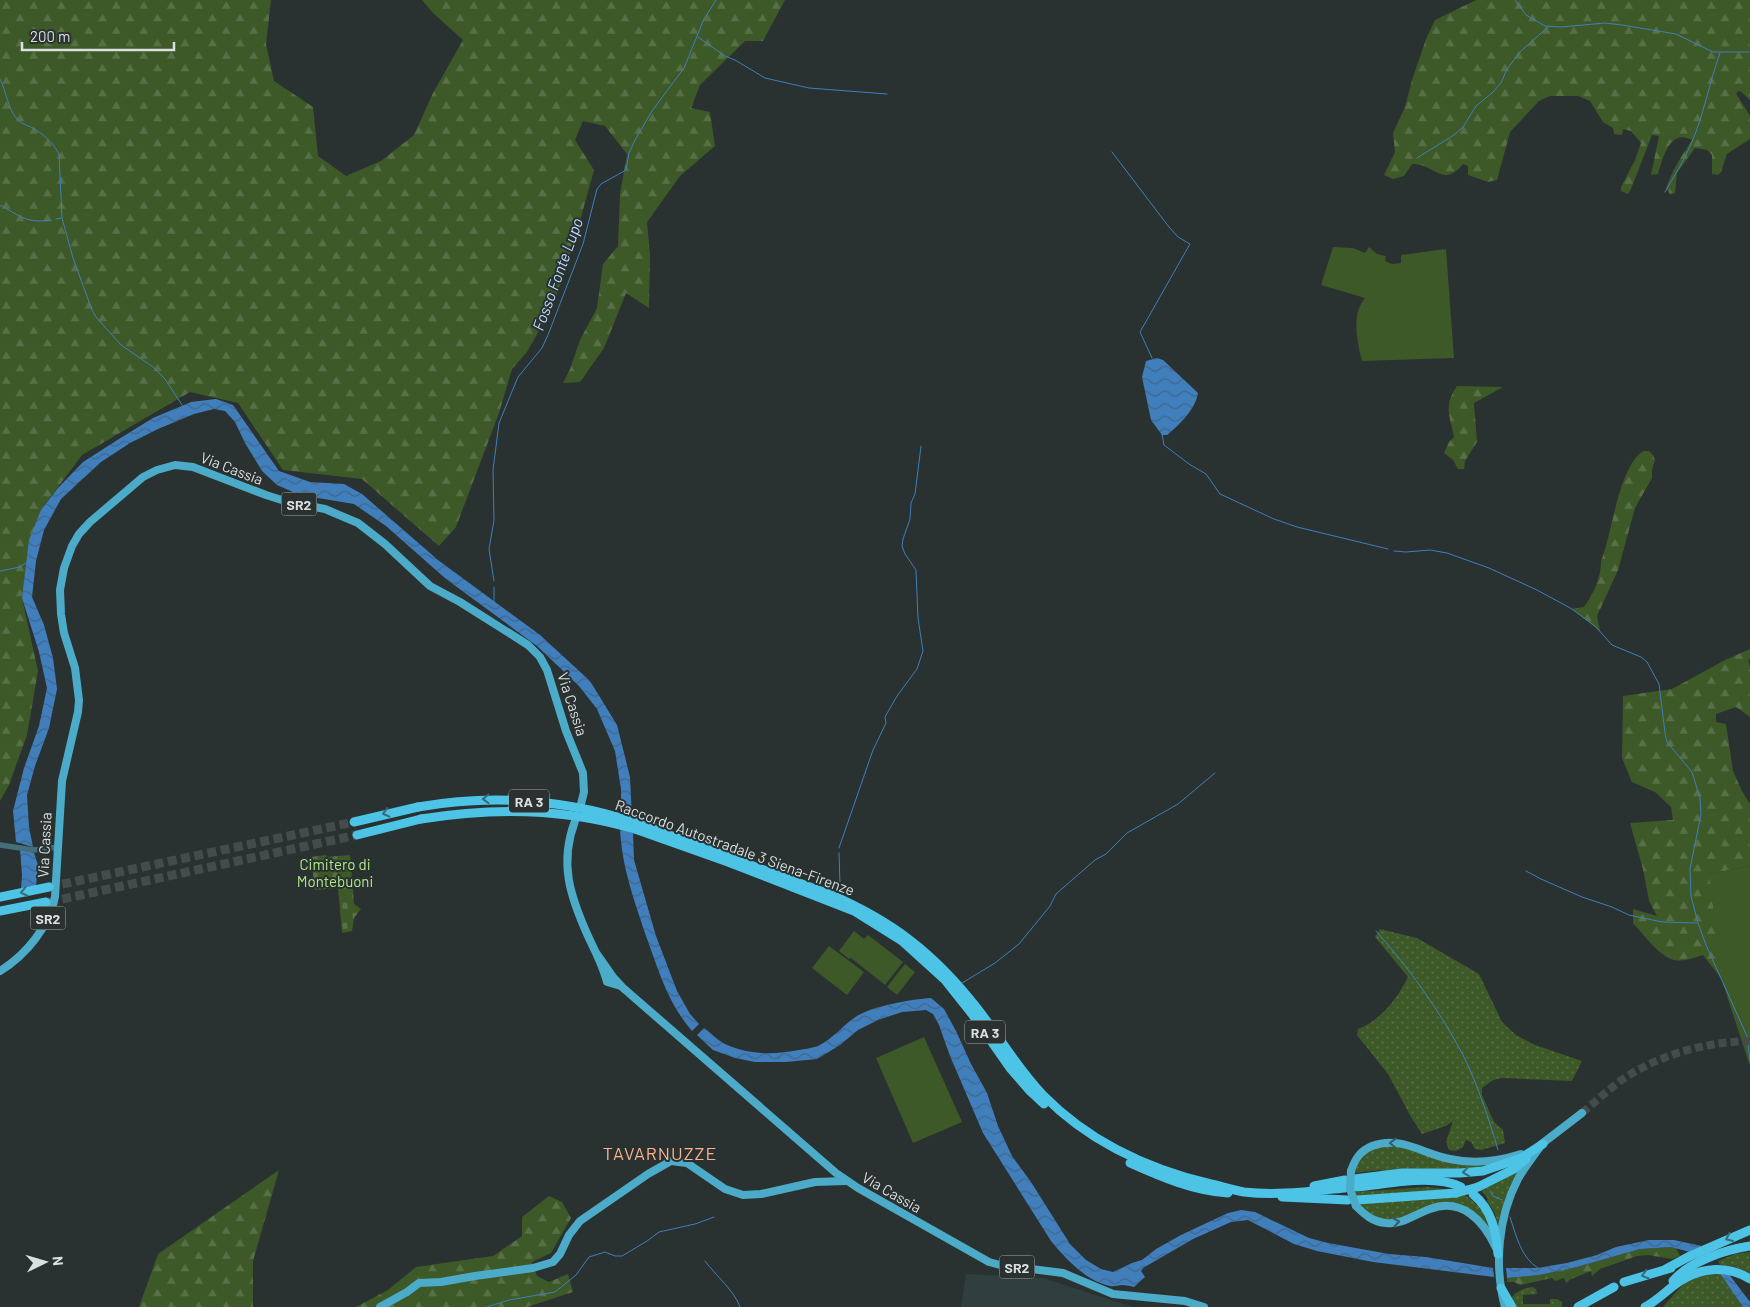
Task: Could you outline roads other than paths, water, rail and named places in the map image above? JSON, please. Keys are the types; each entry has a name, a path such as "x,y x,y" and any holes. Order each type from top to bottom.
{"highway":[{"name":"Raccordo Autostradale 3 Siena-Firenze","path":"354,822 418,807 455,801 486,799 532,801 587,809 729,859 854,911 902,942 945,980 972,1014 1010,1068 1030,1091 1054,1113 1093,1143 1134,1165 1176,1182 1225,1193 1281,1193 1350,1181 1437,1181 1454,1184 1458,1190"},
{"name":"Raccordo Autostradale 3 Siena-Firenze","path":"357,835 421,819 471,812 524,811 586,817 636,826"},
{"path":"0,897 49,887"},
{"path":"0,911 46,902"},
{"path":"1350,1181 1402,1173 1483,1171 1521,1158 1543,1144"},
{"path":"1259,1193 1288,1198 1354,1202 1458,1190 1475,1190 1514,1169 1543,1144"},
{"path":"1475,1190 1492,1219 1497,1236 1498,1254"},
{"path":"1624,1282 1666,1269 1709,1247 1750,1230"},
{"path":"1666,1269 1684,1268 1719,1254 1750,1246"},
{"path":"1668,1290 1684,1268"},
{"path":"1645,1307 1686,1278 1704,1271 1716,1269 1732,1270 1750,1279"},
{"path":"1578,1307 1614,1286"},
{"path":"1501,1288 1512,1307"}],"main road":[{"name":"Via Cassia","path":"0,971 28,947 48,919 55,897 62,781 79,700 74,668 64,633 60,607 60,590 66,562 79,534 121,494 143,477 156,470 175,465 194,467 280,500 325,509 358,524 385,544 430,586 460,602 528,645 540,657 547,670 553,684 566,731 579,762 584,783 581,804"},
{"name":"Via Cassia","path":"575,821 567,849 568,873 578,914 611,979 834,1172 846,1181 988,1262 1070,1274 1113,1294 1185,1301 1204,1307"},
{"path":"1498,1254 1492,1239 1481,1222 1473,1215 1459,1208 1444,1206 1432,1208 1392,1224 1376,1221 1369,1217 1354,1202 1350,1189 1354,1162 1359,1154 1367,1148 1388,1142 1406,1144 1439,1156 1467,1161 1499,1160 1520,1154 1543,1144 1582,1114"},
{"path":"1501,1305 1498,1254 1509,1200 1519,1178 1543,1144"},
{"path":"380,1307 408,1292 419,1283 441,1282 533,1268 553,1262 580,1221 662,1165 671,1161 678,1160 687,1163 721,1186 737,1194 747,1195 832,1179 834,1172"},
{"path":"819,1182 846,1181"}],"street":[{"path":"0,845 17,846 30,850 59,846"}],"water":[{"path":"1157,358 1163,360 1198,393 1190,411 1167,435 1162,435 1151,420 1142,377 1146,361"},
{"path":"216,399 233,405 279,471 310,482 344,484 362,494 438,560 540,635 590,681 617,725 630,777 632,818 621,815 621,789 615,751 597,709 579,686 537,646 446,579 386,526 354,504 300,495 277,485 262,471 235,422 225,411 214,409 194,414 158,429 130,443 101,462 61,499 44,530 36,561 32,597 44,625 53,658 57,689 49,728 27,795 29,827 33,847 16,842 13,811 24,768 39,726 47,688 39,652 22,598 29,540 41,510 58,488 83,462 119,439 153,418 191,402"},
{"path":"620,829 633,833 634,860 656,936 677,991 690,1014 699,1024 692,1031 683,1020 670,997 646,936 626,870"},
{"path":"20,849 34,853 38,865 36,886 21,889"},
{"path":"931,998 944,1009 956,1031 987,1093 998,1126 1012,1156 1031,1182 1070,1244 1086,1260 1101,1269 1113,1272 1142,1260 1156,1249 1181,1235 1228,1213 1241,1210 1255,1212 1309,1238 1389,1254 1426,1257 1493,1268 1494,1277 1373,1262 1317,1251 1294,1244 1248,1220 1231,1222 1193,1239 1143,1268 1141,1271 1145,1277 1134,1287 1124,1285 1112,1286 1101,1283 1077,1268 1051,1241 983,1133 933,1014 926,1010 902,1012 878,1020 858,1030 840,1045 817,1059 786,1062 755,1062 735,1058 713,1050 697,1035 704,1028 722,1042 734,1048 761,1053 790,1052 818,1046 864,1012 893,1004"},
{"path":"1649,1240 1674,1240 1702,1246 1690,1252 1671,1247 1640,1249 1573,1268 1539,1275 1507,1278 1506,1268 1537,1268 1567,1263 1597,1255 1616,1247"},
{"path":"1719,1272 1728,1273 1750,1302 1750,1307 1743,1307"}],"waterway":[{"name":"Fosso Fonte Lupo","path":"494,581 489,549 494,520 493,470 499,423 518,377 542,348 548,335 583,244 597,189 601,184 626,170 629,153 635,140 652,111 684,68 704,19 716,0"},
{"path":"1515,0 1526,15 1545,26 1561,27 1605,23 1622,25 1676,34 1713,52 1750,52"},
{"path":"1417,158 1454,135 1463,127 1476,106 1501,83 1507,69 1520,52 1548,27"},
{"path":"698,37 725,56 765,78 809,88 887,94"},
{"path":"1665,192 1696,133 1720,53"},
{"path":"0,79 11,110 17,119 43,135 59,154 62,218 73,258 92,310 121,345 153,367 165,379 182,405"},
{"path":"1112,152 1169,227 1178,237 1190,244 1140,332 1152,358"},
{"path":"0,205 30,220 51,220"},
{"path":"56,219 61,218"},
{"path":"1162,434 1164,445 1206,474 1220,494 1274,519 1297,527 1388,549"},
{"path":"839,848 873,750 886,723 885,717 897,696 917,669 923,651 918,618 916,570 902,546 910,519 911,503 915,494 921,446"},
{"path":"1394,551 1430,550 1447,553 1489,568 1537,590 1572,609 1596,627 1612,645 1641,657 1647,662 1659,684 1667,742 1692,772 1700,798 1701,814 1690,869 1691,896 1706,945 1747,1036 1750,1061"},
{"path":"0,571 20,567 27,562"},
{"name":"Fosso Fonte Lupo","path":"494,587 494,604"},
{"path":"962,983 995,963 1019,944 1050,906 1056,894 1095,860 1106,854 1127,833 1178,804 1215,773"},
{"path":"839,853 840,884"},
{"path":"1526,871 1582,897 1629,915 1662,922 1697,923"},
{"path":"1376,931 1424,991 1455,1040 1479,1091 1498,1150"},
{"path":"1490,1191 1493,1196 1502,1200"},
{"path":"487,1307 509,1300 555,1292 576,1275 589,1257 605,1252 615,1256 622,1256 659,1232 695,1224 714,1217"},
{"path":"1510,1217 1523,1252 1532,1264 1538,1268"},
{"path":"705,1261 729,1289 740,1307"}],"tunnel":[{"path":"49,887 354,822"},
{"path":"49,902 357,835"},
{"path":"1582,1113 1620,1081 1666,1057 1699,1047 1750,1041"}],"district":[{"name":"TAVARNUZZE","path":"660,1153"}],"park label":[{"name":"Cimitero di Montebuoni","path":"335,872"}]}
